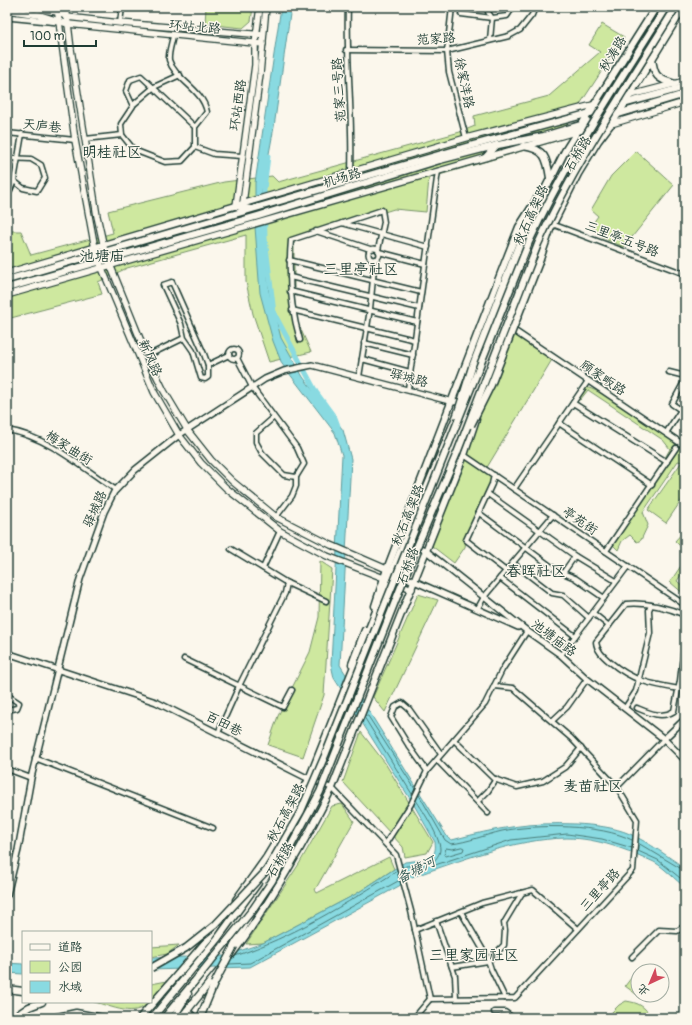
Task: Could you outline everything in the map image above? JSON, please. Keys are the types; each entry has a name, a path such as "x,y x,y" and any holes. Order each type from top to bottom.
{"main road":[{"name":"环站北路","path":"22,7 57,10 67,17 262,35"},
{"name":"新风路","path":"66,7 97,216 105,252 147,356 164,390 188,431 211,460 232,481 276,517 334,546 414,581"},
{"name":"环站西路","path":"236,206 255,65 255,44 260,7"},
{"name":"环站西路","path":"243,203 263,44 262,35 266,7"},
{"name":"秋涛路","path":"589,113 656,7"},
{"name":"秋石高架路","path":"152,1018 218,938 267,870 288,835 312,788 447,447 543,212 583,140 666,7"},
{"name":"秋石高架路","path":"164,1018 253,909 276,875 320,792 412,556 457,453 551,216 590,146 676,7"},
{"path":"624,104 684,7"},
{"name":"环站北路","path":"7,10 39,15 68,24 173,36 263,44"},
{"name":"新风路","path":"57,10 75,140 96,254 154,392 179,435 201,463 226,488 280,531 354,567 412,589"},
{"path":"652,58 654,71 657,76 663,80 675,84"},
{"name":"机场路","path":"7,272 466,138 685,81"},
{"name":"机场路","path":"7,280 470,146 685,87"},
{"name":"机场路","path":"7,295 100,265 108,260 440,160 498,145 544,136 685,94"},
{"name":"机场路","path":"7,288 100,265 111,266 523,146 578,131 611,124 685,102"},
{"name":"石桥路","path":"181,1018 238,946 305,841 332,788 368,695 412,589 425,550 464,455 488,382 509,328 552,224 578,174 624,104"},
{"name":"石桥路","path":"140,1018 209,938 266,858 309,779 336,714 390,570 404,541 463,401 492,323 550,179 589,113"},
{"path":"486,157 498,145"},
{"path":"447,447 468,375 525,228 550,179 547,161 544,154 537,150 523,146"},
{"path":"390,570 520,226 550,179"},
{"path":"236,206 254,208"},
{"path":"457,453 491,385 539,262 552,224"},
{"path":"152,967 186,948 215,925 267,870"},
{"path":"200,1018 214,984 253,909"},
{"path":"172,1018 194,982"},
{"path":"7,989 22,991"},
{"path":"13,1018 29,1007 39,1003"},
{"path":"53,1018 76,1013 104,1018"}],"street":[{"path":"43,7 57,10"},
{"path":"120,23 122,7"},
{"name":"范家三号路","path":"348,7 346,50 350,94 351,172"},
{"name":"徐家洋路","path":"452,7 447,51 449,72 466,138"},
{"path":"489,7 488,12 492,18 490,40"},
{"path":"461,14 492,18 507,16 513,7"},
{"name":"范家路","path":"346,50 447,51 509,36 520,30 532,15 535,7"},
{"path":"7,17 59,22"},
{"path":"173,36 169,59 173,68 180,75 205,101 207,112 195,127 195,147 182,161 165,162 134,150 122,135 121,124 133,105 154,87 180,75"},
{"path":"133,105 126,91 130,80 141,76 195,127"},
{"name":"天庐巷","path":"7,132 75,140"},
{"path":"7,197 14,181 22,134"},
{"path":"85,139 122,135"},
{"path":"195,147 214,154 242,156"},
{"path":"7,158 31,159 41,165 46,178 37,191 23,188 14,181 7,180"},
{"path":"408,389 438,171"},
{"path":"300,340 292,310 290,292 289,260 291,240 382,210 384,222 378,257 375,259 372,296 359,377"},
{"path":"342,222 428,247"},
{"name":"三里亭五号路","path":"552,224 685,274"},
{"path":"316,231 370,249 374,248 379,251 425,264"},
{"path":"370,249 369,256 375,259"},
{"path":"289,260 421,292"},
{"path":"290,277 419,308"},
{"path":"172,282 208,365 208,377 205,379 201,378 193,351 184,338 181,324 163,285 172,282"},
{"path":"290,292 417,322"},
{"path":"292,310 415,340"},
{"name":"顾家畈路","path":"509,328 685,446"},
{"path":"147,356 184,338"},
{"path":"364,342 413,355"},
{"path":"208,365 229,355 232,349 237,349 240,353 237,358"},
{"path":"229,355 232,359 237,358"},
{"path":"237,358 252,387 273,418 297,448 304,464 296,477 296,486 292,496 276,517"},
{"path":"362,359 410,372"},
{"name":"驿城路","path":"7,895 18,850 30,778 80,579 101,519 116,490 135,470 179,435 188,431 265,379 284,371 312,365 453,402 463,401"},
{"path":"669,372 685,376"},
{"path":"666,433 681,410 672,404 685,380"},
{"path":"514,489 588,381"},
{"path":"573,403 667,462"},
{"path":"273,418 256,433 256,442 262,453 271,460 284,475 296,477"},
{"path":"559,423 652,485"},
{"name":"梅家曲街","path":"7,430 24,434 52,447 116,490"},
{"path":"606,551 676,448"},
{"name":"亭苑街","path":"464,455 685,605"},
{"path":"494,475 480,513 466,540 506,571"},
{"path":"488,494 575,556 616,581"},
{"path":"480,513 556,570 576,578 604,598"},
{"path":"478,608 484,597 553,515"},
{"path":"264,568 280,531"},
{"name":"池塘庙路","path":"404,541 425,550 527,632 561,655 587,679 664,739 685,760"},
{"path":"231,549 287,583 326,601"},
{"path":"563,573 575,556"},
{"path":"513,563 552,593 563,595 589,618"},
{"path":"561,655 628,566"},
{"path":"500,578 575,636"},
{"path":"386,843 411,804 427,771 485,704 494,686 527,632 478,608 414,581"},
{"path":"218,733 239,686 285,593 287,583"},
{"path":"679,689 638,680 625,674 596,648 596,642 626,604 639,603 651,605 685,615"},
{"path":"625,708 636,691 650,633 649,610 651,605"},
{"path":"593,613 609,626"},
{"path":"638,708 652,715 668,715 674,711 679,689 685,638"},
{"name":"百田巷","path":"7,653 58,668 156,702 309,779 332,788 396,855 415,930"},
{"path":"184,659 283,707 292,690"},
{"path":"552,721 567,707 587,679"},
{"name":"三里亭路","path":"430,998 515,998 633,870 637,820 617,787 581,748 513,688 494,686"},
{"path":"7,695 19,703 17,708 11,711 7,710"},
{"path":"427,771 391,717 395,707 402,703 409,708 441,754"},
{"path":"617,787 685,719"},
{"path":"454,740 496,779 517,787 543,781 565,767 581,748"},
{"path":"35,758 213,828"},
{"path":"437,760 488,813"},
{"path":"7,769 30,778"},
{"path":"478,801 488,791 496,779"},
{"path":"414,1018 430,998 415,930 482,903 533,890 578,929"},
{"path":"452,967 488,961 504,945 506,930 504,923 522,892"},
{"path":"461,912 488,961 505,998"},
{"path":"436,921 455,976 456,998"},
{"path":"632,957 659,930 677,931 685,926"},
{"path":"187,1010 195,1018"},
{"path":"494,1012 505,1012 513,1018"}],"green space":[{"path":"206,7 253,7 251,21 243,28 205,24"},
{"path":"602,24 624,37 556,141 429,178 426,212 394,209 294,240 294,296 297,321 311,352 269,362 253,314 246,282 246,235 127,268 98,282 102,294 7,319 7,231 21,231 31,255 113,233 108,211 224,182 272,176 278,182 460,132 475,126 474,116 549,96 600,52 589,45"},
{"path":"636,151 674,185 624,247 605,239 591,226 598,216 591,210 611,176"},
{"path":"514,331 553,358 486,469 494,475 466,540 465,547 454,563 428,543"},
{"path":"586,387 611,398 624,406 685,451 685,463 678,461 643,512 648,525 641,540 637,542 630,535 622,541 618,550 610,542 652,481 670,449 663,440 588,390 580,400 578,399"},
{"path":"681,463 685,465 685,495 666,523 648,510"},
{"path":"685,530 685,551 675,541"},
{"path":"685,560 685,569 677,581 685,588 685,595 670,582"},
{"path":"320,561 332,569 324,695 303,757 268,745 278,716 310,652 319,617"},
{"path":"418,594 438,600 385,712 373,697"},
{"path":"361,732 385,763 433,842 427,853 405,857 403,847 343,782"},
{"path":"342,804 354,821 315,890 317,893 389,857 394,869 356,894 263,943 246,944 299,864 332,806"},
{"path":"179,945 167,954 152,957 152,947"},
{"path":"630,979 630,990 625,986"},
{"path":"167,981 152,999 152,984"},
{"path":"626,1001 635,1003 641,1006 651,1018 606,1018 619,1005"},
{"path":"98,1003 148,1003 137,1010 130,1011"}],"water":[{"name":"备塘河","path":"281,7 291,7 274,127 262,191 269,291 281,338 303,377 343,430 351,459 340,665 448,838 452,840 498,829 543,824 576,824 611,828 637,838 685,868 685,887 654,862 634,853 601,842 567,838 526,842 467,858 409,878 399,886 250,967 152,970 152,958 225,956 263,943 356,894 405,862 430,859 435,849 435,842 414,805 334,678 331,664 342,455 335,433 282,364 273,341 260,293 255,227 255,183"},
{"path":"7,963 22,964 22,974 7,973"}],"waterway":[{"path":"268,156 264,189 265,238 274,313 316,392 335,418 338,426"}],"district":[{"name":"明桂社区","path":"112,152"},
{"name":"池塘庙","path":"102,256"},
{"name":"三里亭社区","path":"361,269"},
{"name":"春晖社区","path":"536,571"},
{"name":"麦苗社区","path":"593,786"},
{"name":"三里家园社区","path":"474,955"}]}
